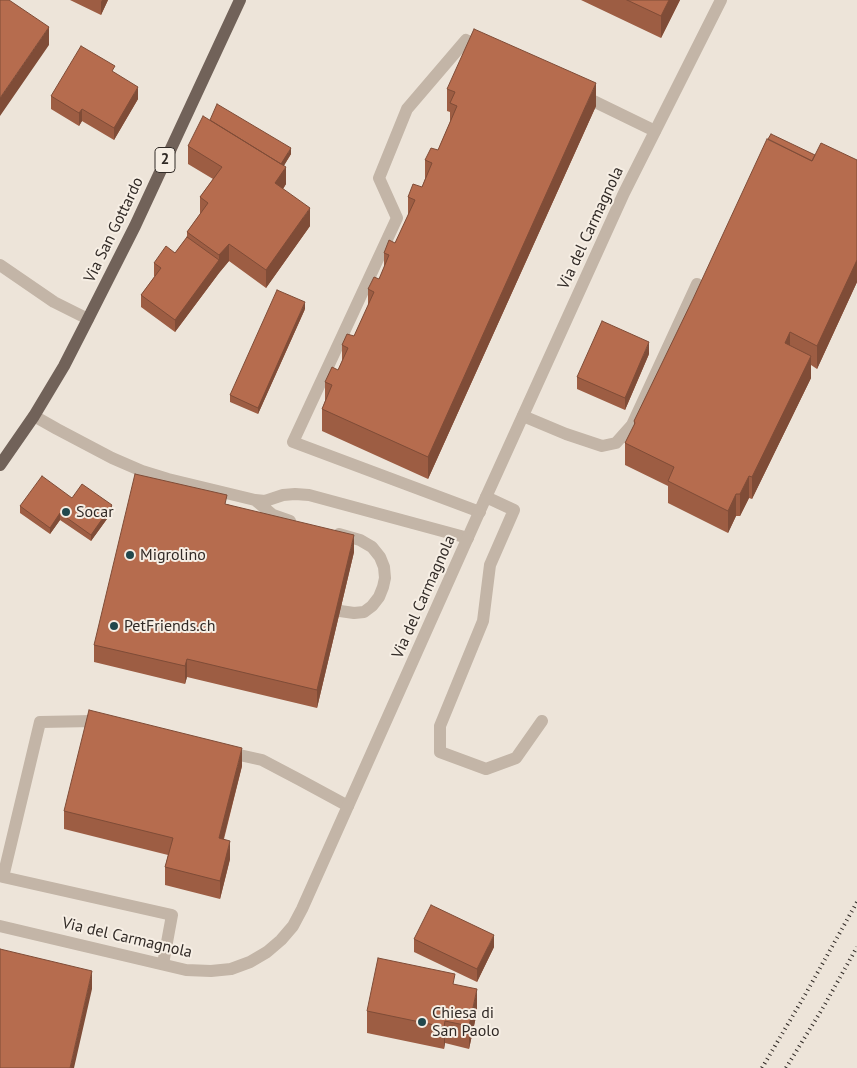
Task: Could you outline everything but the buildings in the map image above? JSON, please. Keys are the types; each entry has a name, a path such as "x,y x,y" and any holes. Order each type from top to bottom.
{"main road":[{"name":"Via San Gottardo","path":"0,465 34,416 64,366 135,226 240,0"}],"street":[{"name":"Via del Carmagnola","path":"0,926 186,970 210,971 231,969 250,962 267,952 293,926 624,193 721,0"},
{"path":"480,512 293,442 397,218 379,178 408,109 466,40 493,53"},
{"path":"574,92 655,131"},
{"path":"0,265 54,302 88,319"},
{"path":"523,416 566,434 602,446 616,443 632,424 698,284"},
{"path":"34,416 112,458 142,471 168,479 255,500 295,494 309,495 468,538"},
{"path":"486,497 514,510 490,564 483,621 440,726 440,752 486,769 516,758 542,720"},
{"path":"255,500 273,515 300,524"},
{"path":"326,531 360,540 372,547 380,557 384,567 385,578 383,587 379,597 372,606 364,612 340,611"},
{"path":"112,725 93,721 40,722 3,877 172,915 163,964"},
{"path":"215,749 262,760 348,806"}],"railway":[{"path":"762,1068 857,902"},
{"path":"786,1068 857,947"}],"place":[{"name":"Socar","path":"66,512"},
{"name":"Migrolino","path":"130,555"},
{"name":"PetFriends.ch","path":"114,626"},
{"name":"Chiesa di San Paolo","path":"422,1022"}]}
